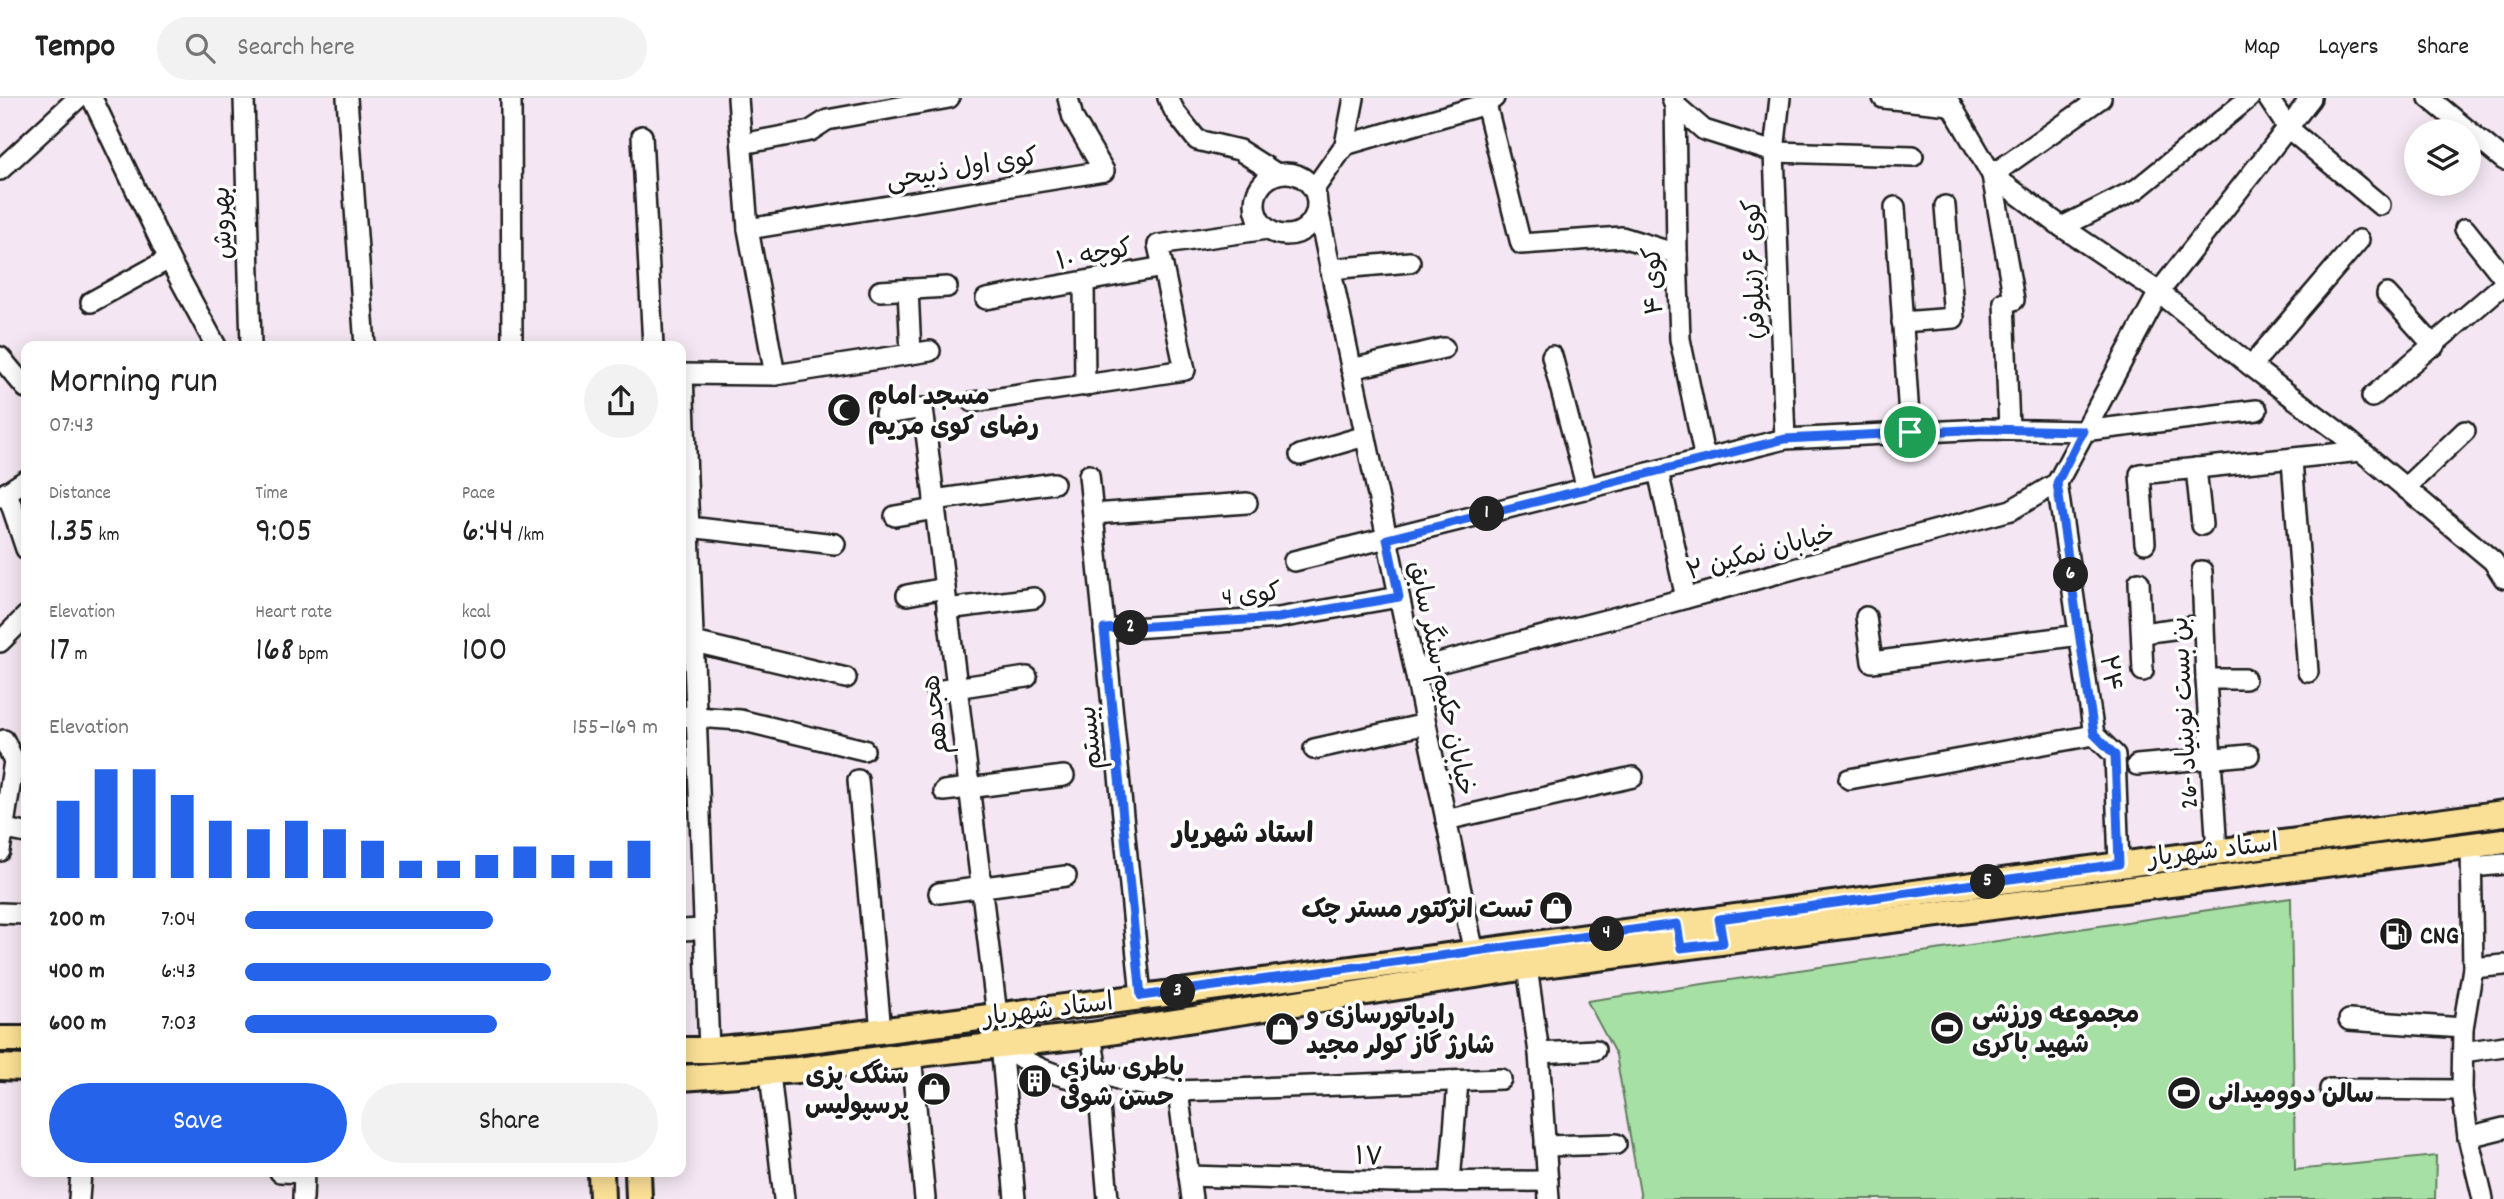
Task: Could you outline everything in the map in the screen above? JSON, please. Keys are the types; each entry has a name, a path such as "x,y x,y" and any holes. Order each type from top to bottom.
{"main road":[{"name":"استاد شهریار","path":"1721,931 2119,864 2504,813"},
{"name":"استاد شهریار","path":"686,1050 709,1051 881,1031 1474,953 1679,936 2472,856 2504,841"},
{"name":"استاد شهریار","path":"686,1079 769,1073 1091,1035 1527,967 1679,936"},
{"path":"0,1039 21,1039"},
{"path":"0,1068 21,1068"},
{"path":"601,1177 602,1199"},
{"path":"638,1177 639,1199"}],"street":[{"path":"0,170 78,98"},
{"path":"92,98 169,259 213,341"},
{"name":"بهروش","path":"244,98 251,341"},
{"path":"347,98 365,341"},
{"path":"511,98 512,341"},
{"path":"738,98 748,229 775,375"},
{"path":"741,144 810,131 828,120 949,98"},
{"name":"کوی اول ذبیحی","path":"748,229 1104,171 1073,118 1068,98"},
{"path":"1168,98 1175,112 1197,140 1239,150 1277,174"},
{"path":"1314,188 1345,145 1354,98"},
{"name":"کوی ۶ (نیلوفر)","path":"1780,98 1774,152 1785,439"},
{"path":"1883,98 1948,102 1992,175 2062,227 2159,292 2361,451 2493,561 2504,578"},
{"path":"1992,175 2101,98"},
{"path":"2062,227 2137,188 2249,98"},
{"path":"2268,98 2288,128 2380,205"},
{"path":"2057,483 2159,292 2311,98"},
{"path":"2429,98 2504,160"},
{"path":"1674,100 1704,130 1774,152 1913,156"},
{"name":"کوی ۴","path":"1674,100 1680,339 1705,460"},
{"path":"1345,145 1490,101 1521,244 1622,237 1676,254"},
{"path":"642,136 653,341"},
{"path":"1277,174 1298,175 1314,188 1318,209 1314,220 1298,234 1276,234 1267,229 1256,213 1256,194 1261,185 1277,174"},
{"path":"1992,175 2009,301 2009,429"},
{"path":"1902,322 1954,318 1945,206"},
{"path":"1895,207 1910,432"},
{"name":"خیابان حکیم-سنگر سابق","path":"1318,209 1474,953"},
{"name":"کوچه ۱۰","path":"986,299 1163,267 1158,245 1267,229"},
{"path":"2465,229 2504,278"},
{"path":"2251,366 2359,240"},
{"path":"91,302 169,259"},
{"path":"1330,269 1410,262"},
{"path":"973,402 1185,370 1163,267"},
{"path":"1084,283 1085,386"},
{"path":"2372,397 2504,284"},
{"path":"880,291 947,287"},
{"path":"686,374 775,375 920,353 908,289"},
{"path":"2387,294 2434,346"},
{"path":"1351,369 1444,348"},
{"path":"1552,356 1587,489"},
{"path":"0,357 21,381"},
{"name":"هجدهم","path":"885,414 923,408 997,1015"},
{"path":"1294,561 1785,439 2009,429 2083,431 2257,410"},
{"path":"2405,488 2465,431"},
{"path":"1300,455 1366,436"},
{"path":"2145,542 2140,474 2361,451"},
{"path":"2292,460 2308,672"},
{"path":"2196,468 2202,525"},
{"path":"1658,471 1686,598"},
{"name":"بیستم","path":"1089,475 1141,996"},
{"path":"21,483 3,495 21,537"},
{"path":"895,516 935,505 1054,483"},
{"name":"خیابان نمکین ۲","path":"1415,669 2011,510 2057,483"},
{"name":"۲۴","path":"2057,483 2094,734"},
{"path":"686,501 689,527 686,575 690,799 704,929 709,1051"},
{"path":"1093,514 1247,503"},
{"path":"689,527 835,544"},
{"name":"26- بن بست نوبنیاد","path":"2202,571 2217,852"},
{"path":"2138,582 2143,671"},
{"path":"908,595 945,588"},
{"name":"کوی 4","path":"1104,629 1278,618 1399,597"},
{"path":"947,610 1034,598"},
{"path":"1866,617 1872,662 2080,635"},
{"path":"0,642 21,621"},
{"path":"2142,633 2203,625"},
{"path":"689,631 846,678"},
{"path":"936,691 1027,677"},
{"path":"2206,680 2245,679"},
{"path":"689,716 740,720 864,750"},
{"path":"1314,749 1426,724"},
{"path":"1849,779 2094,734 2115,755 2119,864"},
{"path":"0,851 13,761 4,740"},
{"path":"2137,765 2249,755"},
{"path":"944,791 1064,776"},
{"path":"1447,820 1633,777"},
{"path":"858,780 881,1031"},
{"path":"2,829 21,831"},
{"path":"2483,1199 2468,1137 2462,1090 2463,1028 2473,968 2472,856 2504,864"},
{"path":"939,893 1066,876"},
{"path":"0,913 21,914"},
{"path":"686,930 704,929"},
{"path":"2473,968 2504,965"},
{"path":"1527,967 1539,1053 1549,1190"},
{"path":"2349,1020 2463,1028"},
{"path":"1091,1035 1097,1071 1108,1199"},
{"path":"1000,1044 1027,1063 1059,1076 1088,1082 1097,1071"},
{"path":"1000,1044 1015,1199"},
{"path":"2463,1052 2504,1046"},
{"path":"1539,1053 1595,1050"},
{"path":"911,1055 925,1199"},
{"path":"1097,1071 1126,1082 1178,1091 1501,1079"},
{"path":"769,1073 785,1199"},
{"path":"1450,1182 1458,1081"},
{"path":"2330,1089 2462,1090"},
{"path":"1178,1091 1192,1199"},
{"path":"2468,1137 2504,1128"},
{"path":"1545,1146 1616,1144"},
{"name":"۱۷","path":"1189,1176 1450,1182 1549,1190"},
{"path":"79,1199 81,1177"},
{"path":"303,1199 304,1177"}],"green space":[{"name":"مجموعه ورزشی شهید باکری","path":"2291,898 2295,1170 2436,1156 2435,1199 1641,1199 1616,1055 1587,1001"}],"place":[{"name":"مسجد امام رضای کوی مریم","path":"844,410"},
{"name":"تست انژکتور مستر چک","path":"1556,908"},
{"name":"CNG","path":"2396,934"},
{"name":"مجموعه ورزشی شهید باکری","path":"1947,1028"},
{"name":"رادیاتورسازی و شارژ گاز کولر مجید","path":"1282,1029"},
{"name":"باطری سازی حسن شوقی","path":"1035,1081"},
{"name":"سنگک پزی پرسپولیس","path":"934,1089"},
{"name":"سالن دوومیدانی","path":"2184,1093"}],"district":[{"name":"استاد شهریار","path":"1243,832"}],"route":[{"path":"1985,429 2083,431 2057,483 2094,734 2115,755 2119,864 1719,919 1723,943 1681,948 1677,924 1141,996 1104,629 1278,618 1399,597 1387,539 1785,439 1910,432 1985,429"}]}
